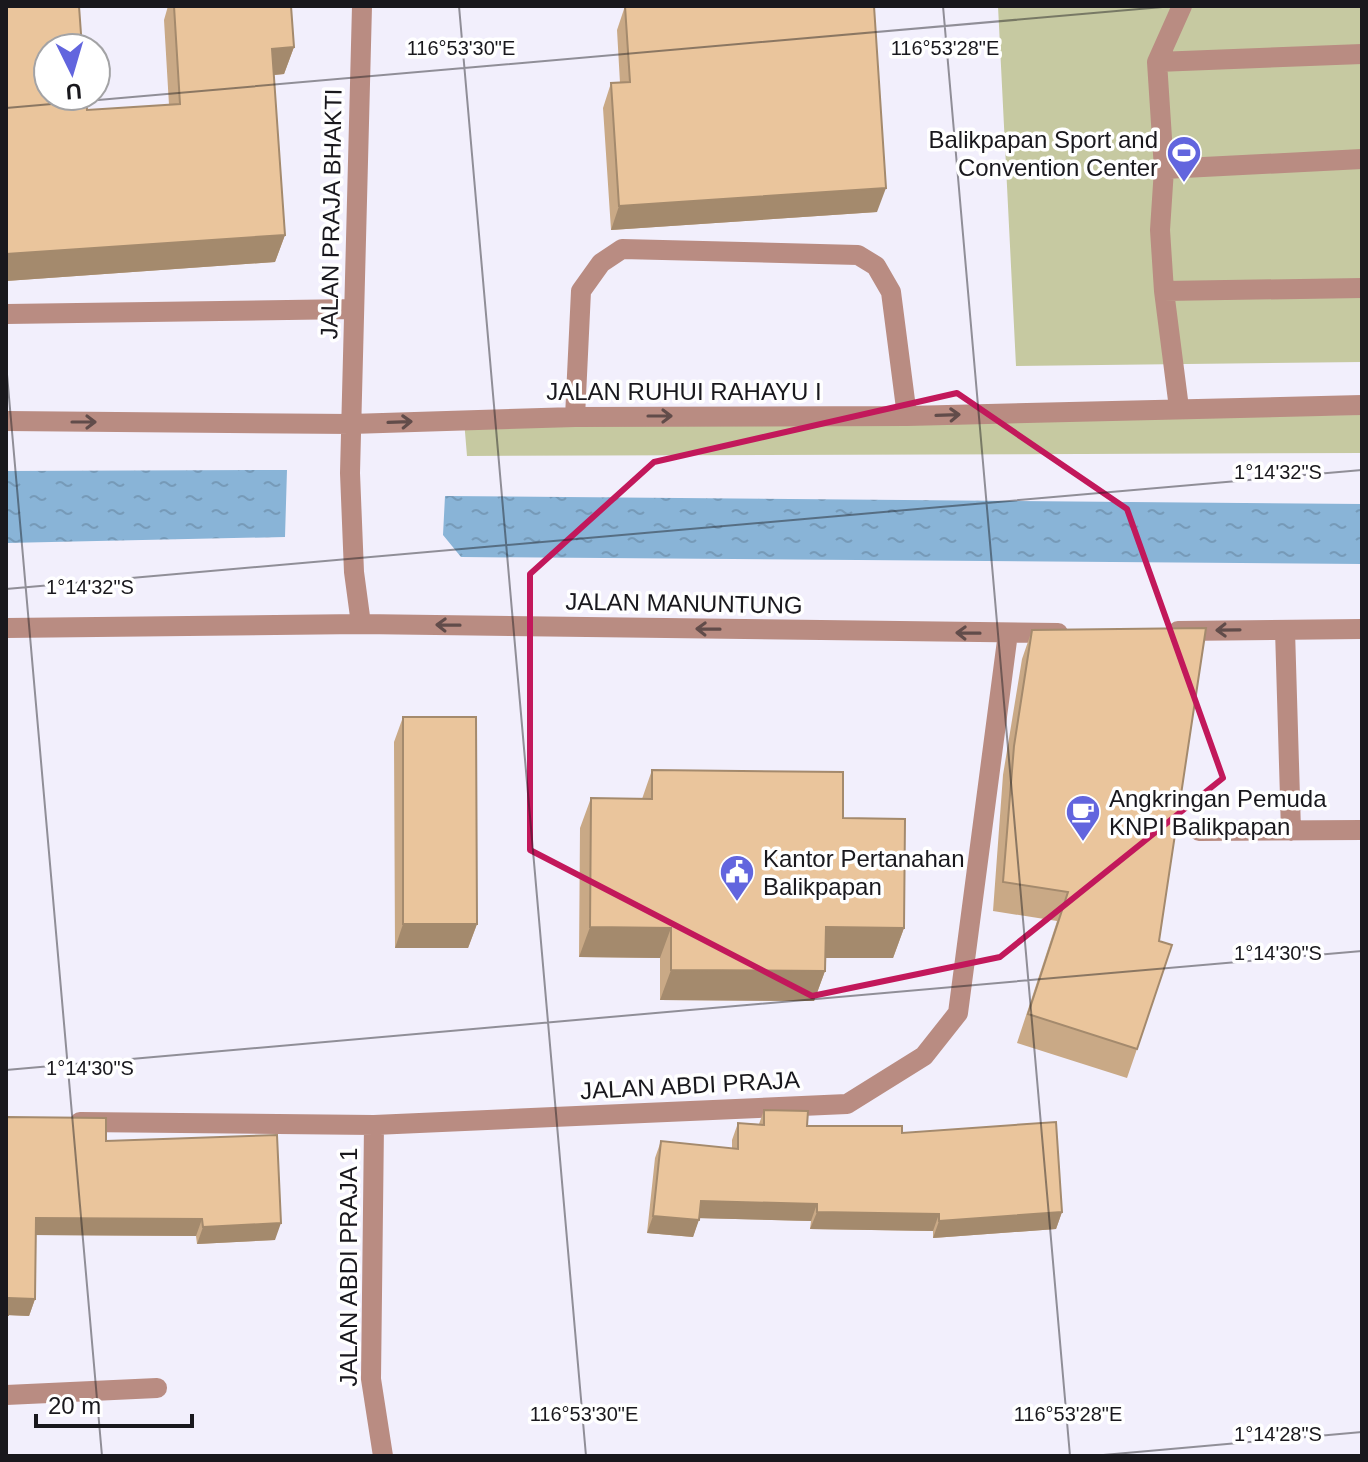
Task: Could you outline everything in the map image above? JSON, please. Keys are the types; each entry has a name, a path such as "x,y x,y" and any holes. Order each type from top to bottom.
{"street":[{"name":"JALAN PRAJA BHAKTI","path":"361,624 354,572 350,473 362,6"},
{"path":"1179,408 1164,291 1160,230 1164,169 1157,62 1182,6"},
{"path":"1157,62 1362,54"},
{"path":"1164,169 1362,159"},
{"path":"575,417 581,291 601,263 622,249 858,255 876,266 891,292 907,416"},
{"path":"1164,291 1362,288"},
{"path":"6,314 354,309"},
{"name":"JALAN RUHUI RAHAYU I","path":"6,421 351,424 575,417 907,416 1362,405"},
{"name":"JALAN MANUNTUNG","path":"6,628 361,624 1085,632"},
{"path":"1162,631 1362,629"},
{"path":"1285,630 1291,831"},
{"name":"JALAN ABDI PRAJA","path":"67,1122 374,1125 847,1104 924,1056 958,1013 1008,633"},
{"path":"1199,831 1362,830"},
{"name":"JALAN ABDI PRAJA 1","path":"374,1125 371,1379 383,1456"},
{"path":"6,1395 157,1388"}],"highlighted area":[{"path":"957,393 1127,509 1223,778 1000,957 812,996 530,850 530,574 654,462"}],"green space":[{"name":"Balikpapan Sport and Convention Center","path":"998,6 1362,6 1362,362 1016,366"},
{"path":"1362,415 1362,453 467,456 464,420"}],"water":[{"path":"287,470 285,537 6,543 6,471"},
{"path":"445,496 1362,504 1362,564 461,557 443,535"}],"building":[{"path":"6,6 79,6 81,32 32,32 32,112 112,112 112,108 180,104 174,6 291,6 294,47 272,49 285,235 6,254"},
{"path":"625,6 874,6 886,188 619,206 611,83 630,82"},
{"name":"Angkringan Pemuda KNPI Balikpapan","path":"1206,628 1159,941 1172,945 1137,1049 1028,1014 1068,892 1003,882 1014,746 1032,630"},
{"path":"403,717 476,717 477,924 403,924"},
{"name":"Kantor Pertanahan Balikpapan","path":"652,770 843,772 843,818 905,819 904,928 826,927 825,971 671,970 671,928 590,927 591,798 652,799"},
{"path":"764,1110 808,1111 807,1126 902,1126 902,1133 1056,1122 1062,1212 939,1221 939,1214 817,1212 817,1204 701,1201 699,1220 653,1216 661,1141 738,1149 738,1123 764,1125"},
{"path":"6,1117 106,1118 106,1141 277,1135 281,1223 203,1227 202,1219 36,1218 35,1299 9,1298 6,1315"}],"place":[{"name":"Balikpapan Sport and Convention Center","path":"1184,184"},
{"name":"Angkringan Pemuda KNPI Balikpapan","path":"1083,843"},
{"name":"Kantor Pertanahan Balikpapan","path":"737,903"}]}
